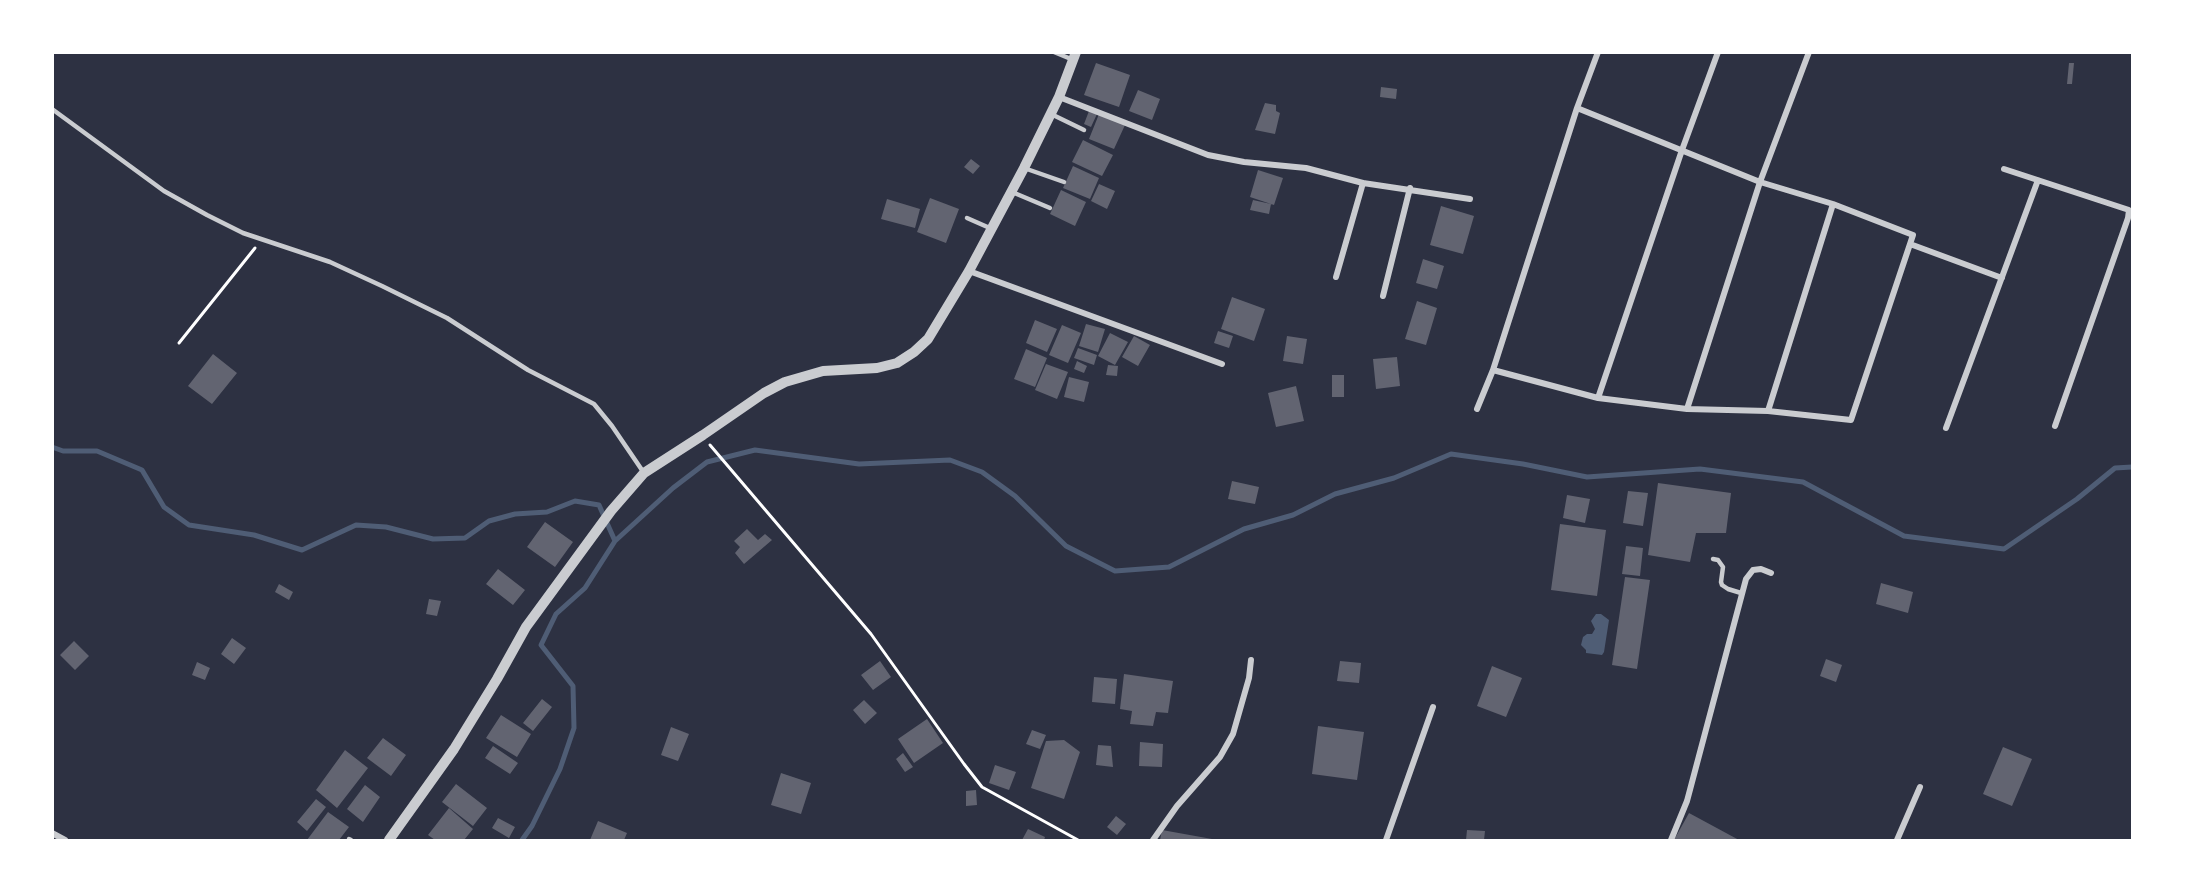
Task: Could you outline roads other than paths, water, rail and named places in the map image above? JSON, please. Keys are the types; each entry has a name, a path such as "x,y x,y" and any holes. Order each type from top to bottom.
{"street":[{"path":"1477,409 1493,370 1577,108 1598,52"},
{"path":"1598,398 1682,150 1718,52"},
{"path":"1687,409 1760,182 1809,52"},
{"path":"389,840 454,749 526,627 593,534 644,473 764,393 785,382 823,371 877,368 897,363 928,339 969,271 1012,192 1059,97 1075,56"},
{"path":"1059,97 1208,155 1244,162 1306,168 1363,183 1470,199"},
{"path":"1493,370 1598,398 1687,409 1768,411 1851,420 1913,235 1833,204 1760,182 1577,108"},
{"path":"2004,169 2129,210 2055,426"},
{"path":"1946,428 2038,180"},
{"path":"1336,277 1363,183"},
{"path":"1383,296 1410,189"},
{"path":"1768,411 1833,204"},
{"path":"1910,244 2002,278"},
{"path":"969,271 1222,364"},
{"path":"1671,840 1688,801 1746,579 1753,570 1761,569 1772,573"},
{"path":"1154,840 1177,806 1221,756 1233,734 1251,660"},
{"path":"1386,840 1433,707"},
{"path":"1897,840 1920,787"},
{"path":"52,833 65,840"}],"lane":[{"path":"1054,52 1075,56"},
{"path":"52,109 164,191 234,229 330,262 447,318 528,370 594,404 644,473"},
{"path":"1051,114 1084,130"},
{"path":"1024,168 1064,182"},
{"path":"1012,192 1050,208"},
{"path":"967,219 992,229"},
{"path":"1713,559 1718,560 1723,567 1722,585 1741,593"}],"water":[{"path":"1596,614 1601,614 1609,620 1602,655 1586,653 1581,645 1583,637 1592,634 1595,629 1591,621"}],"waterway":[{"path":"52,447 63,451 97,451 142,470 164,507 189,525 254,535 302,550 356,525 386,527 433,539 465,538 489,521 515,514 547,512 575,501 599,505 615,541 585,588 556,614 541,645 573,686 574,728 560,769 532,826 522,840"},
{"path":"615,541 673,488 707,462 755,450 859,464 950,460 982,472 1015,496 1066,546 1115,571 1169,567 1244,529 1293,515 1335,494 1394,478 1451,454 1523,464 1587,477 1700,469 1803,482 1904,536 2004,549 2077,499 2115,468 2132,467"}]}
